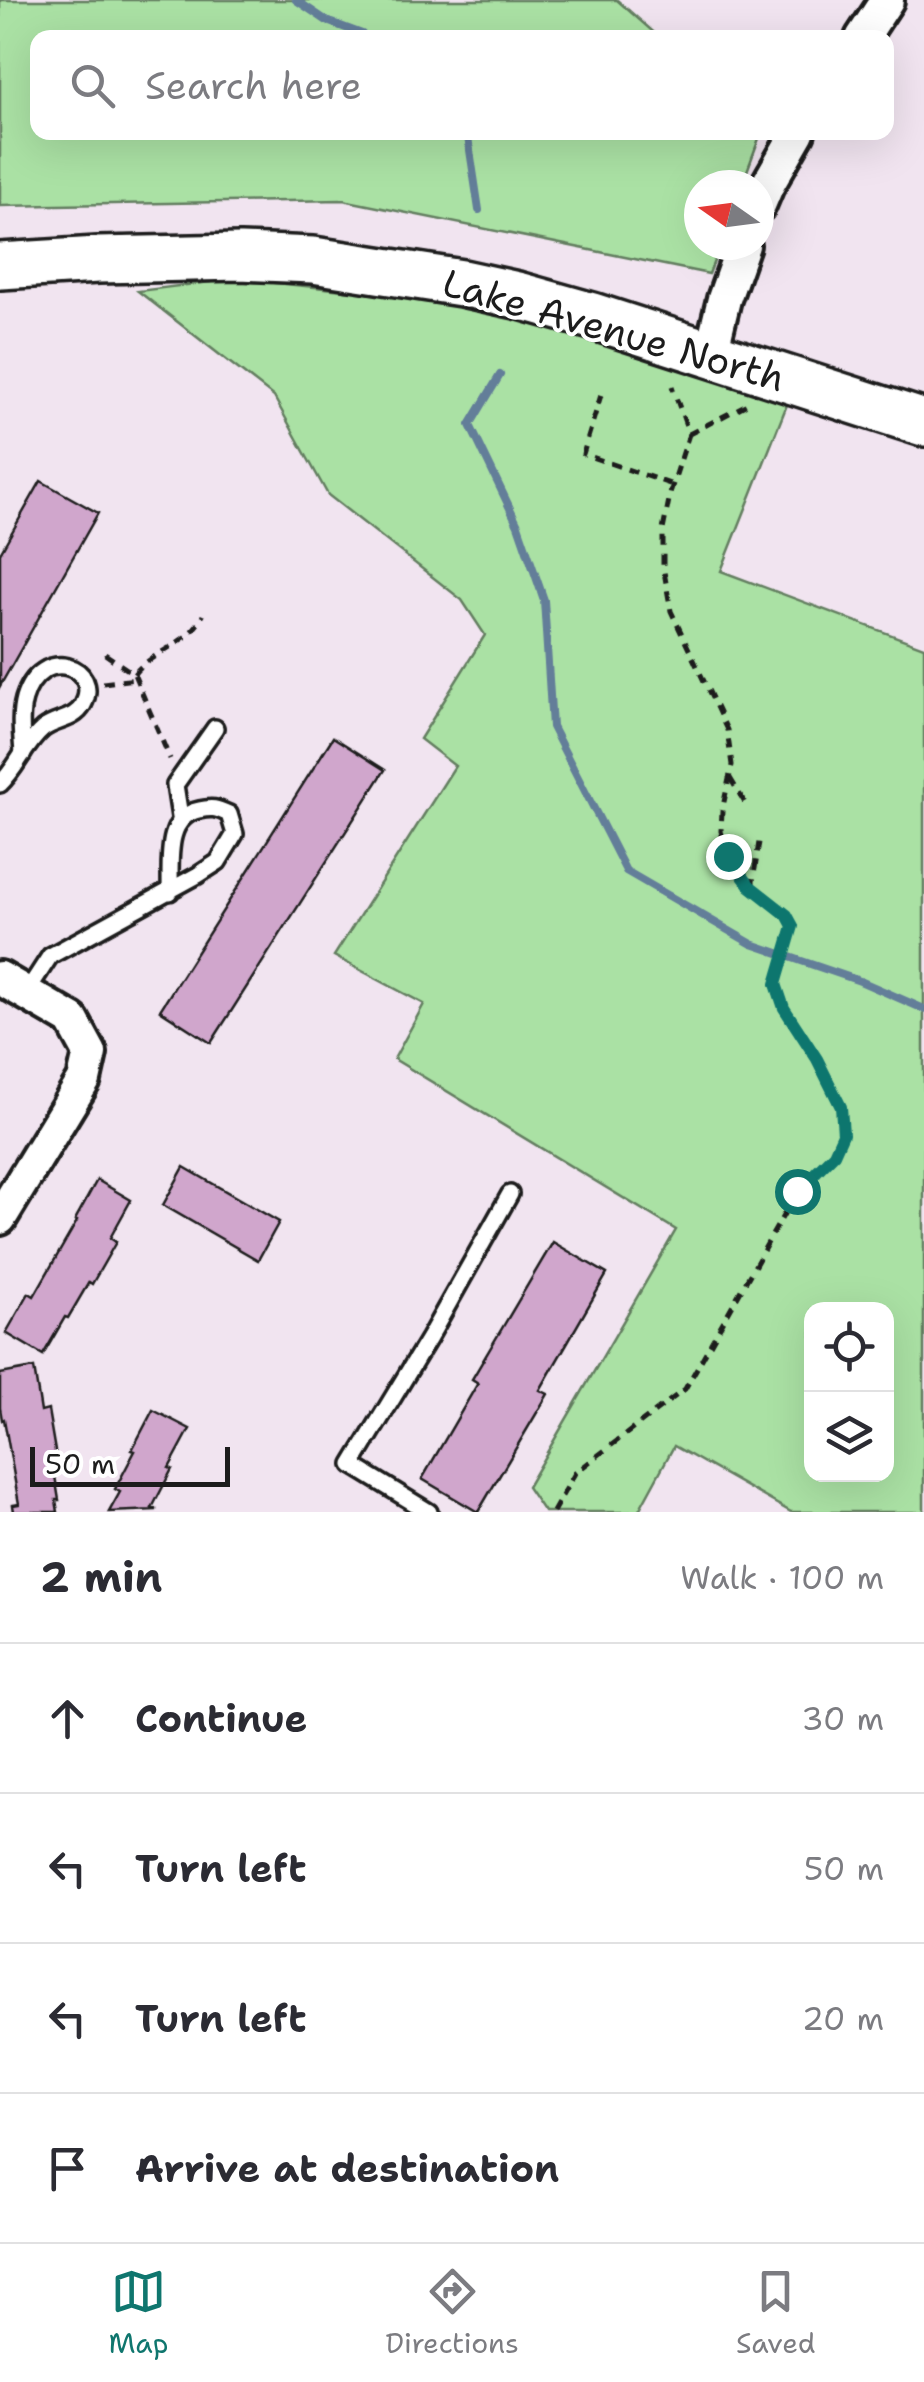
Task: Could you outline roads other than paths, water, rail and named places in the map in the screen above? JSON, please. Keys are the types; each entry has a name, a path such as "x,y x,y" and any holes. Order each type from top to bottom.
{"street":[{"path":"867,30 887,0"},
{"path":"774,174 793,140"},
{"name":"Lake Avenue North","path":"0,266 240,257 313,260 462,283 517,295 711,353 924,424"},
{"path":"711,353 738,260"},
{"path":"0,1218 84,1080 90,1054 72,1020 13,985"}],"lane":[{"path":"0,784 41,731 78,712 86,694 85,684 72,668 52,665 37,675 24,696 23,754"},
{"path":"170,892 174,831 180,817 175,785 215,728"},
{"path":"13,985 50,956 218,862 234,834 228,814 214,807 180,817"},
{"path":"429,1512 352,1464 430,1338 510,1194"}],"waterway":[{"path":"296,0 327,21 351,30"},
{"path":"468,140 479,210"},
{"path":"500,375 470,425 518,525 544,600 552,727 626,871 752,944 860,981 924,1009"}]}
